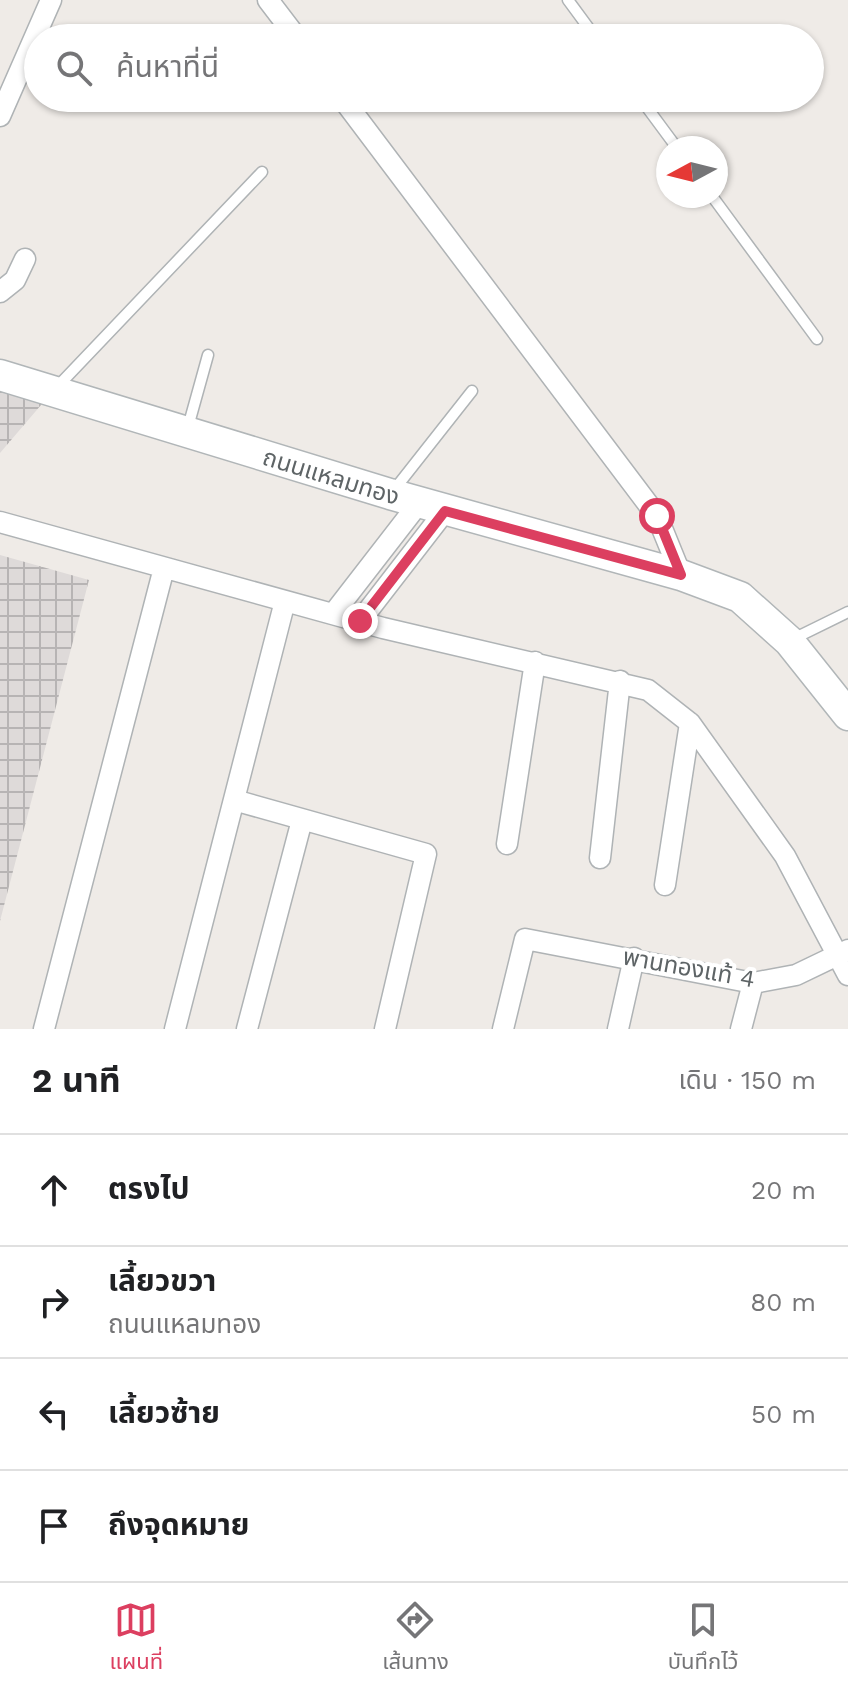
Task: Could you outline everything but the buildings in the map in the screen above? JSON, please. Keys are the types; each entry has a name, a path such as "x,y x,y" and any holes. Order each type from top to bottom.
{"main road":[{"name":"ถนนแหลมทอง","path":"0,375 432,507 681,575 740,597 789,641 848,715"}],"street":[{"path":"40,24 51,0"},
{"path":"268,0 286,24"},
{"path":"0,116 24,61"},
{"path":"353,112 657,516 681,575"},
{"path":"0,292 15,280 25,259"},
{"path":"333,614 432,507"},
{"path":"360,621 432,507"},
{"path":"0,522 333,614 648,690 690,723 785,856 843,953 848,975"},
{"path":"44,1029 164,568"},
{"path":"175,1029 285,601"},
{"path":"507,844 535,662"},
{"path":"600,858 620,681"},
{"path":"665,885 690,723"},
{"path":"234,800 426,854 385,1029"},
{"path":"247,1029 302,820"},
{"name":"พานทองแท้ 4","path":"503,1029 525,939 753,983 796,975 843,953"},
{"path":"618,1029 634,958"},
{"path":"741,1029 753,983"}],"lane":[{"path":"568,0 586,24"},
{"path":"650,112 668,136"},
{"path":"53,391 262,172"},
{"path":"721,208 817,339"},
{"path":"187,433 208,355"},
{"path":"390,494 472,391"},
{"path":"789,641 848,612"}],"shaded area":[{"path":"0,375 53,391 0,453"},
{"path":"0,555 89,580 0,921"}],"route":[{"path":"360,621 445,511 681,575 657,516"}]}
